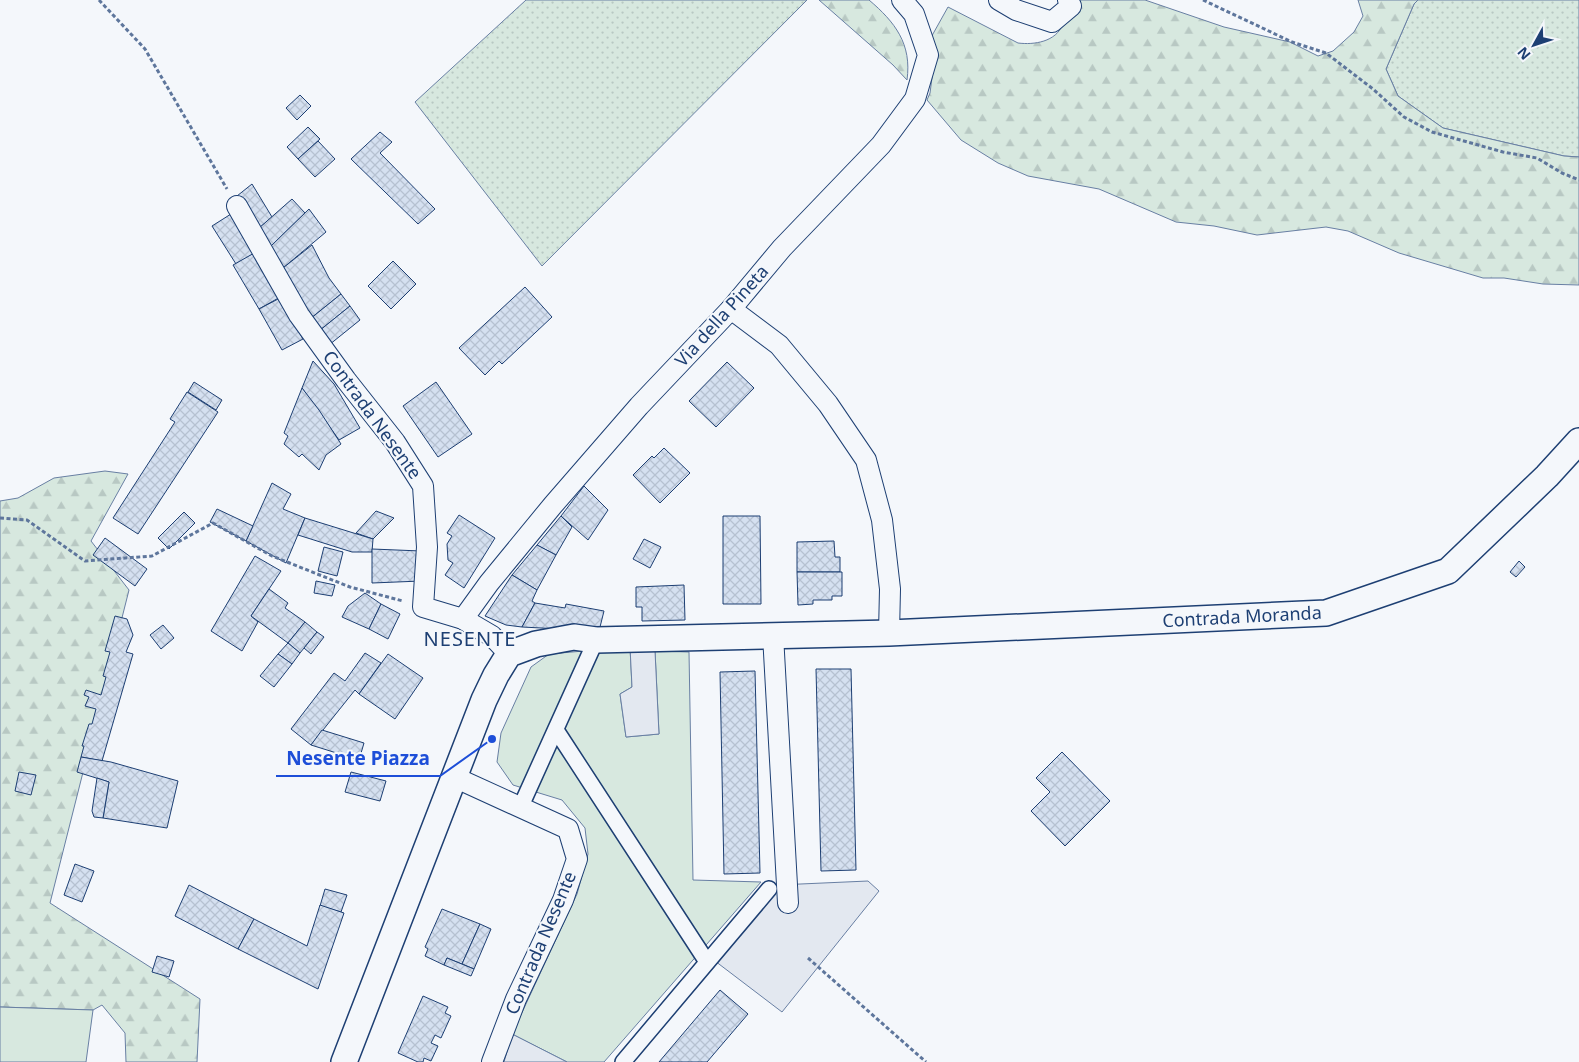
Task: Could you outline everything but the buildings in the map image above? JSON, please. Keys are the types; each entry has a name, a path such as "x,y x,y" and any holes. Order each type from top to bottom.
{"street":[{"name":"Via della Pineta","path":"464,619 489,582 565,491 640,406 731,309 782,248 881,145 915,99 928,55 914,14 902,0"},
{"path":"999,0 1016,10 1052,22 1071,6 1068,0"},
{"name":"Contrada Nesente","path":"237,206 299,315 395,442 423,486 427,547 423,607"},
{"path":"344,1062 484,700 509,654 536,644 574,638 596,640 889,632 890,589 882,520 866,460 828,404 779,345 731,309"},
{"name":"Contrada Moranda","path":"889,632 994,629 1326,613 1448,571 1547,476 1579,441"},
{"path":"423,607 464,619 492,636 509,654"},
{"path":"773,635 788,903"},
{"path":"521,806 596,640"},
{"path":"556,730 707,962"},
{"name":"Contrada Nesente","path":"454,777 568,829 577,859 563,900 516,999 492,1062"},
{"path":"623,1062 769,889"}],"path":[{"path":"99,0 144,49 237,206"},
{"path":"1202,0 1292,42 1326,53 1373,89 1404,117 1432,132 1503,152 1537,158 1562,173 1579,180"},
{"path":"0,518 27,520 85,560 152,556 213,523 272,556 350,587 423,607"},
{"path":"808,958 926,1062"}],"green space":[{"path":"526,0 807,0 542,266 415,102"},
{"path":"819,0 869,0 878,8 894,25 900,35 907,55 907,80 893,65"},
{"path":"1067,0 1145,0 1224,27 1290,42 1318,56 1333,51 1354,32 1363,16 1358,0 1418,0 1414,4 1386,69 1398,96 1443,128 1564,156 1579,157 1579,285 1543,284 1504,278 1483,278 1399,253 1348,231 1326,227 1257,235 1214,226 1176,222 1099,189 1028,176 998,163 961,140 927,100 930,93 933,70 929,41 948,7 1018,43 1044,41 1060,30 1065,18"},
{"path":"1418,0 1579,0 1579,157 1564,156 1443,128 1398,96 1386,69 1414,4"},
{"path":"105,471 128,474 91,541 129,590 50,903 200,999 197,1062 126,1062 125,1033 102,1005 93,1010 0,1007 0,501 18,498 54,478"},
{"path":"630,647 632,687 620,694 626,737 659,734 655,651 689,652 693,880 761,882 604,1062 567,1062 512,1034 577,894 588,854 585,828 562,800 513,785 497,762 501,733 531,667 549,654"},
{"path":"0,1007 93,1010 86,1062 0,1062"}],"shaded area":[{"path":"630,647 655,651 659,734 626,737 620,694 632,687"},
{"path":"868,881 879,891 782,1012 715,961 778,885"},
{"path":"512,1034 567,1062 504,1062"}],"place":[{"name":"Nesente Piazza","path":"492,739"}],"district":[{"name":"NESENTE","path":"470,639"}]}
